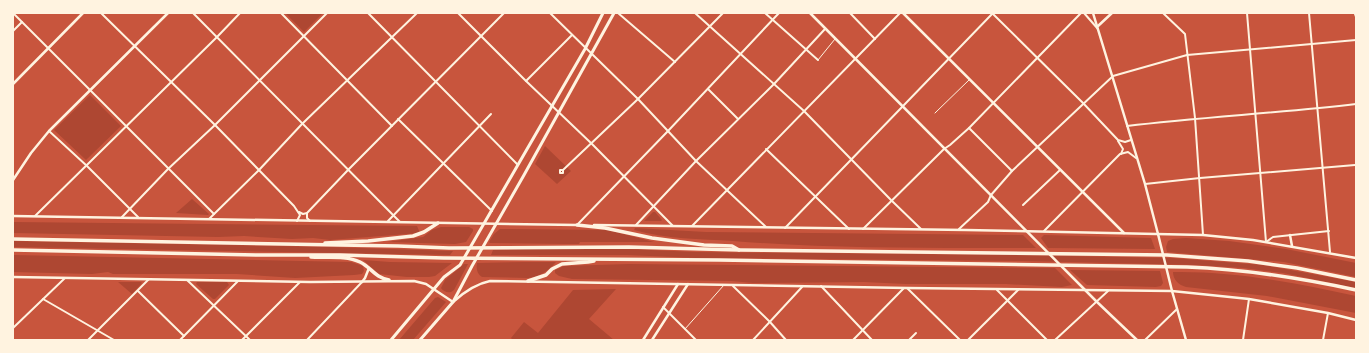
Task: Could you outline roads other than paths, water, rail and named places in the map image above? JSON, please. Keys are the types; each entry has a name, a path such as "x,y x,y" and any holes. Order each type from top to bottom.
{"highway":[{"path":"290,244 368,241 414,236 420,235 438,223"},
{"path":"577,225 605,228 652,238 732,246 740,250"},
{"path":"13,239 449,248 629,247 1206,257 1277,265 1356,280"},
{"path":"13,250 444,258 1187,267 1226,269 1272,274 1356,290"},
{"path":"258,255 350,259 362,262 382,278 389,280"},
{"path":"528,281 546,274 562,264 588,262 600,259"}],"main road":[{"path":"14,82 83,13"},
{"path":"13,180 31,153 49,131 168,13"},
{"path":"393,339 444,277 460,265 585,49 603,13"},
{"path":"454,302 495,224 592,55 614,13"},
{"path":"811,13 825,29 1078,283 1137,340"},
{"path":"902,13 1124,234"},
{"path":"1093,13 1145,184 1161,244 1168,278 1186,340"},
{"path":"1098,28 1112,13"},
{"path":"13,216 483,224 849,228 1203,235 1266,242 1330,252 1356,258"},
{"path":"1290,235 1292,246"},
{"path":"362,282 368,268"},
{"path":"13,277 300,282 362,282 389,280 418,281 426,284 454,302"},
{"path":"420,340 463,293 474,286 490,281 1086,291 1172,291 1249,299 1328,313 1356,320"},
{"path":"643,340 678,284"},
{"path":"652,340 688,284"}],"street":[{"path":"13,13 214,214"},
{"path":"101,13 215,125 299,212 303,214 307,213 504,13"},
{"path":"193,13 400,222"},
{"path":"35,216 240,13"},
{"path":"281,13 392,126"},
{"path":"122,217 168,169 215,125 328,13"},
{"path":"368,13 518,165"},
{"path":"208,219 259,170 302,124 416,13"},
{"path":"458,13 592,144 673,226"},
{"path":"550,13 638,100 696,161 766,228"},
{"path":"618,13 675,62"},
{"path":"695,13 804,111 922,230"},
{"path":"563,170 638,100 723,13"},
{"path":"765,13 818,60"},
{"path":"577,225 779,13"},
{"path":"850,13 875,39"},
{"path":"692,226 766,149 902,13"},
{"path":"784,228 992,13 1083,103 1118,140 1123,149 1083,193 1043,232"},
{"path":"863,229 944,148 950,145 969,128 1081,13"},
{"path":"1084,13 1098,28"},
{"path":"1163,13 1184,34 1195,118 1203,235"},
{"path":"1247,13 1266,242"},
{"path":"1308,13 1330,252"},
{"path":"13,31 22,22"},
{"path":"636,225 696,161 774,84 825,29"},
{"path":"526,81 572,35"},
{"path":"958,230 988,202 991,195 1012,171 1113,76 1187,55 1356,40"},
{"path":"708,89 738,119"},
{"path":"1127,126 1195,118 1318,109 1356,104"},
{"path":"387,222 491,114"},
{"path":"398,119 444,162 492,211"},
{"path":"969,128 1012,171"},
{"path":"49,131 87,166 138,218"},
{"path":"1118,140 1125,142 1131,140"},
{"path":"766,149 849,228"},
{"path":"1120,154 1128,152 1136,158"},
{"path":"1145,184 1355,165"},
{"path":"1023,205 1060,170"},
{"path":"297,221 300,215 299,212"},
{"path":"307,213 307,218 310,221"},
{"path":"792,221 794,228"},
{"path":"757,227 760,222"},
{"path":"841,228 843,222"},
{"path":"965,224 966,230"},
{"path":"1266,242 1272,237 1329,231"},
{"path":"13,328 64,278"},
{"path":"88,340 150,279"},
{"path":"187,280 250,340"},
{"path":"180,340 238,281"},
{"path":"242,340 300,282"},
{"path":"307,340 362,282"},
{"path":"732,285 786,340"},
{"path":"753,340 803,286"},
{"path":"821,286 872,340"},
{"path":"853,340 905,288 960,340"},
{"path":"996,289 1047,340"},
{"path":"968,340 1019,289"},
{"path":"138,291 184,336"},
{"path":"1055,340 1108,291"},
{"path":"43,299 114,340"},
{"path":"1243,340 1249,299"},
{"path":"663,307 696,340"},
{"path":"1146,340 1177,309"},
{"path":"1323,340 1328,313"},
{"path":"909,340 916,333"}],"lane":[{"path":"818,60 835,39"},
{"path":"935,113 969,79"},
{"path":"685,329 725,285"}]}
